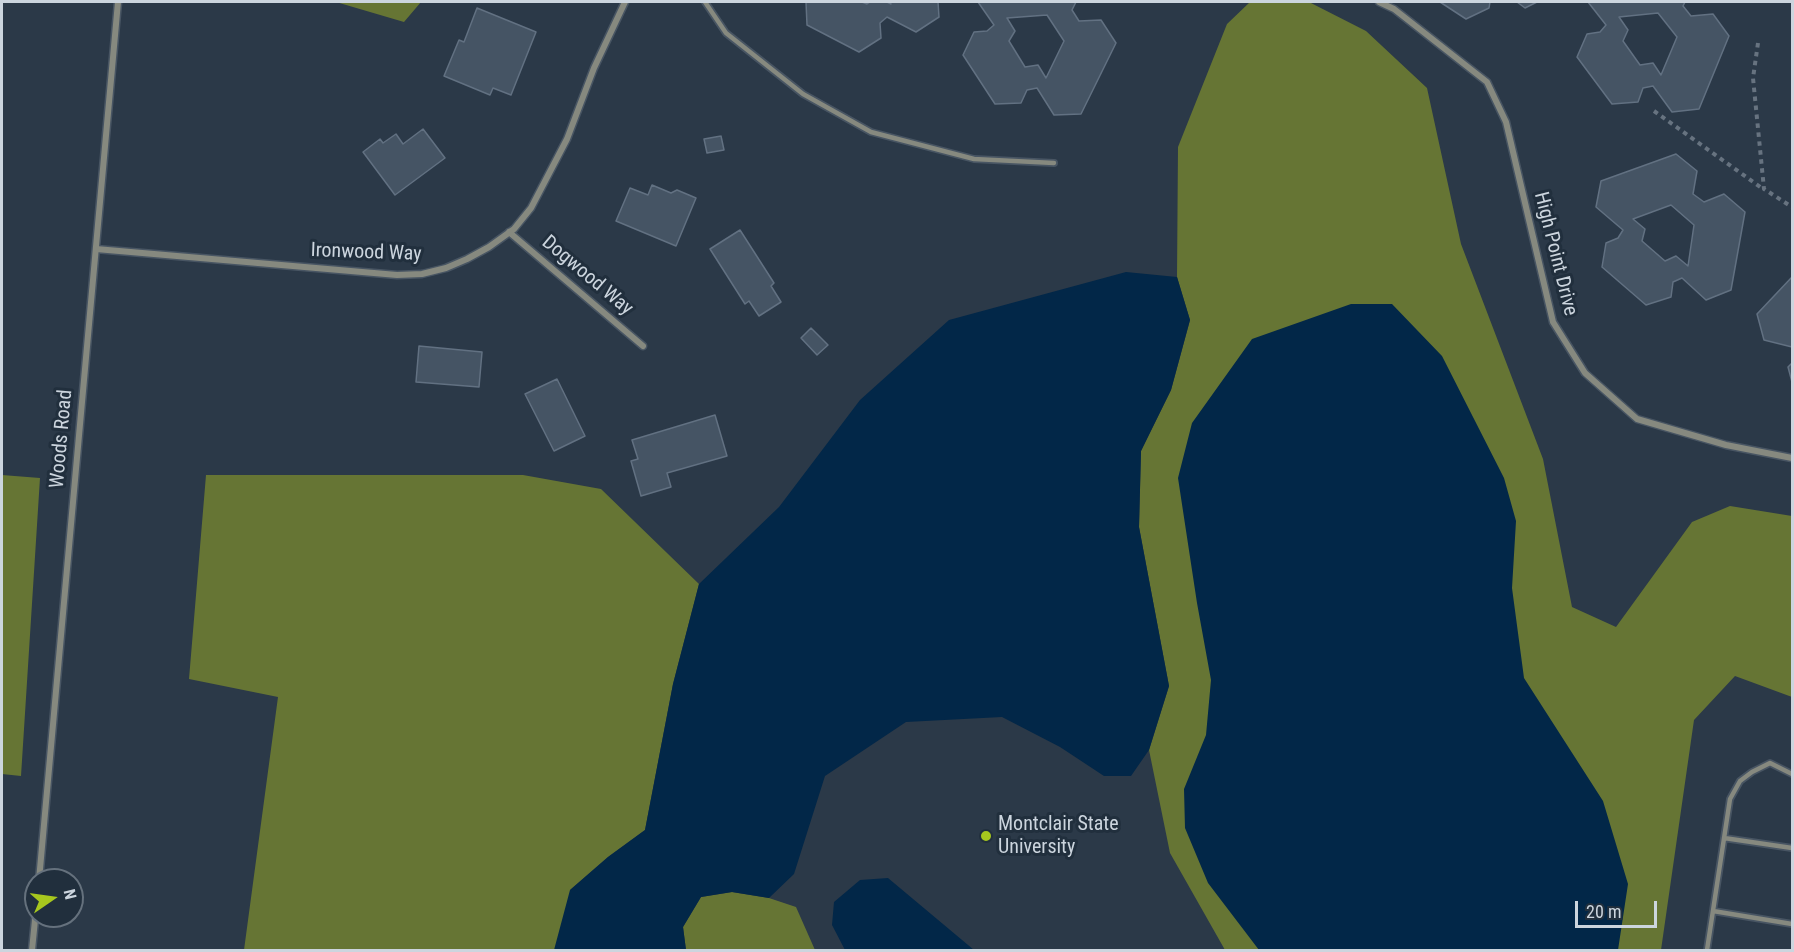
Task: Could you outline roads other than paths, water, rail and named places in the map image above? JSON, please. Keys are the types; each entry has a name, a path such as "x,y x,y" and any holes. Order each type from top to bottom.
{"street":[{"name":"Woods Road","path":"40,868 118,2"},
{"name":"Ironwood Way","path":"96,249 397,275 422,274 446,268 489,247 509,232 531,208 567,139 594,68 625,2"},
{"name":"High Point Drive","path":"1379,2 1394,9 1487,82 1506,122 1553,322 1585,373 1637,419 1726,445 1792,458"},
{"name":"Dogwood Way","path":"509,232 643,346"},
{"path":"32,951 34,928"}],"lane":[{"path":"705,2 726,33 803,94 871,132 974,159 1054,163"},
{"path":"1707,951 1730,799 1740,781 1752,772 1770,764 1792,774"},
{"path":"1724,838 1792,848"},
{"path":"1713,911 1792,924"}],"water":[{"path":"1126,272 1177,277 1190,320 1171,390 1141,451 1139,527 1169,686 1149,750 1131,776 1104,776 1060,747 1002,717 906,722 825,776 794,874 769,898 732,892 701,897 683,927 686,950 554,950 570,890 608,857 645,830 673,684 699,584 779,507 860,400 949,320"},
{"path":"1351,304 1392,304 1442,356 1504,478 1516,521 1512,588 1524,678 1603,801 1628,884 1618,950 1259,950 1208,883 1185,828 1184,789 1206,735 1211,680 1178,478 1192,423 1252,339"},
{"path":"888,878 974,950 845,950 832,925 834,902 860,880"}],"place":[{"name":"Montclair State University","path":"986,836"}]}
